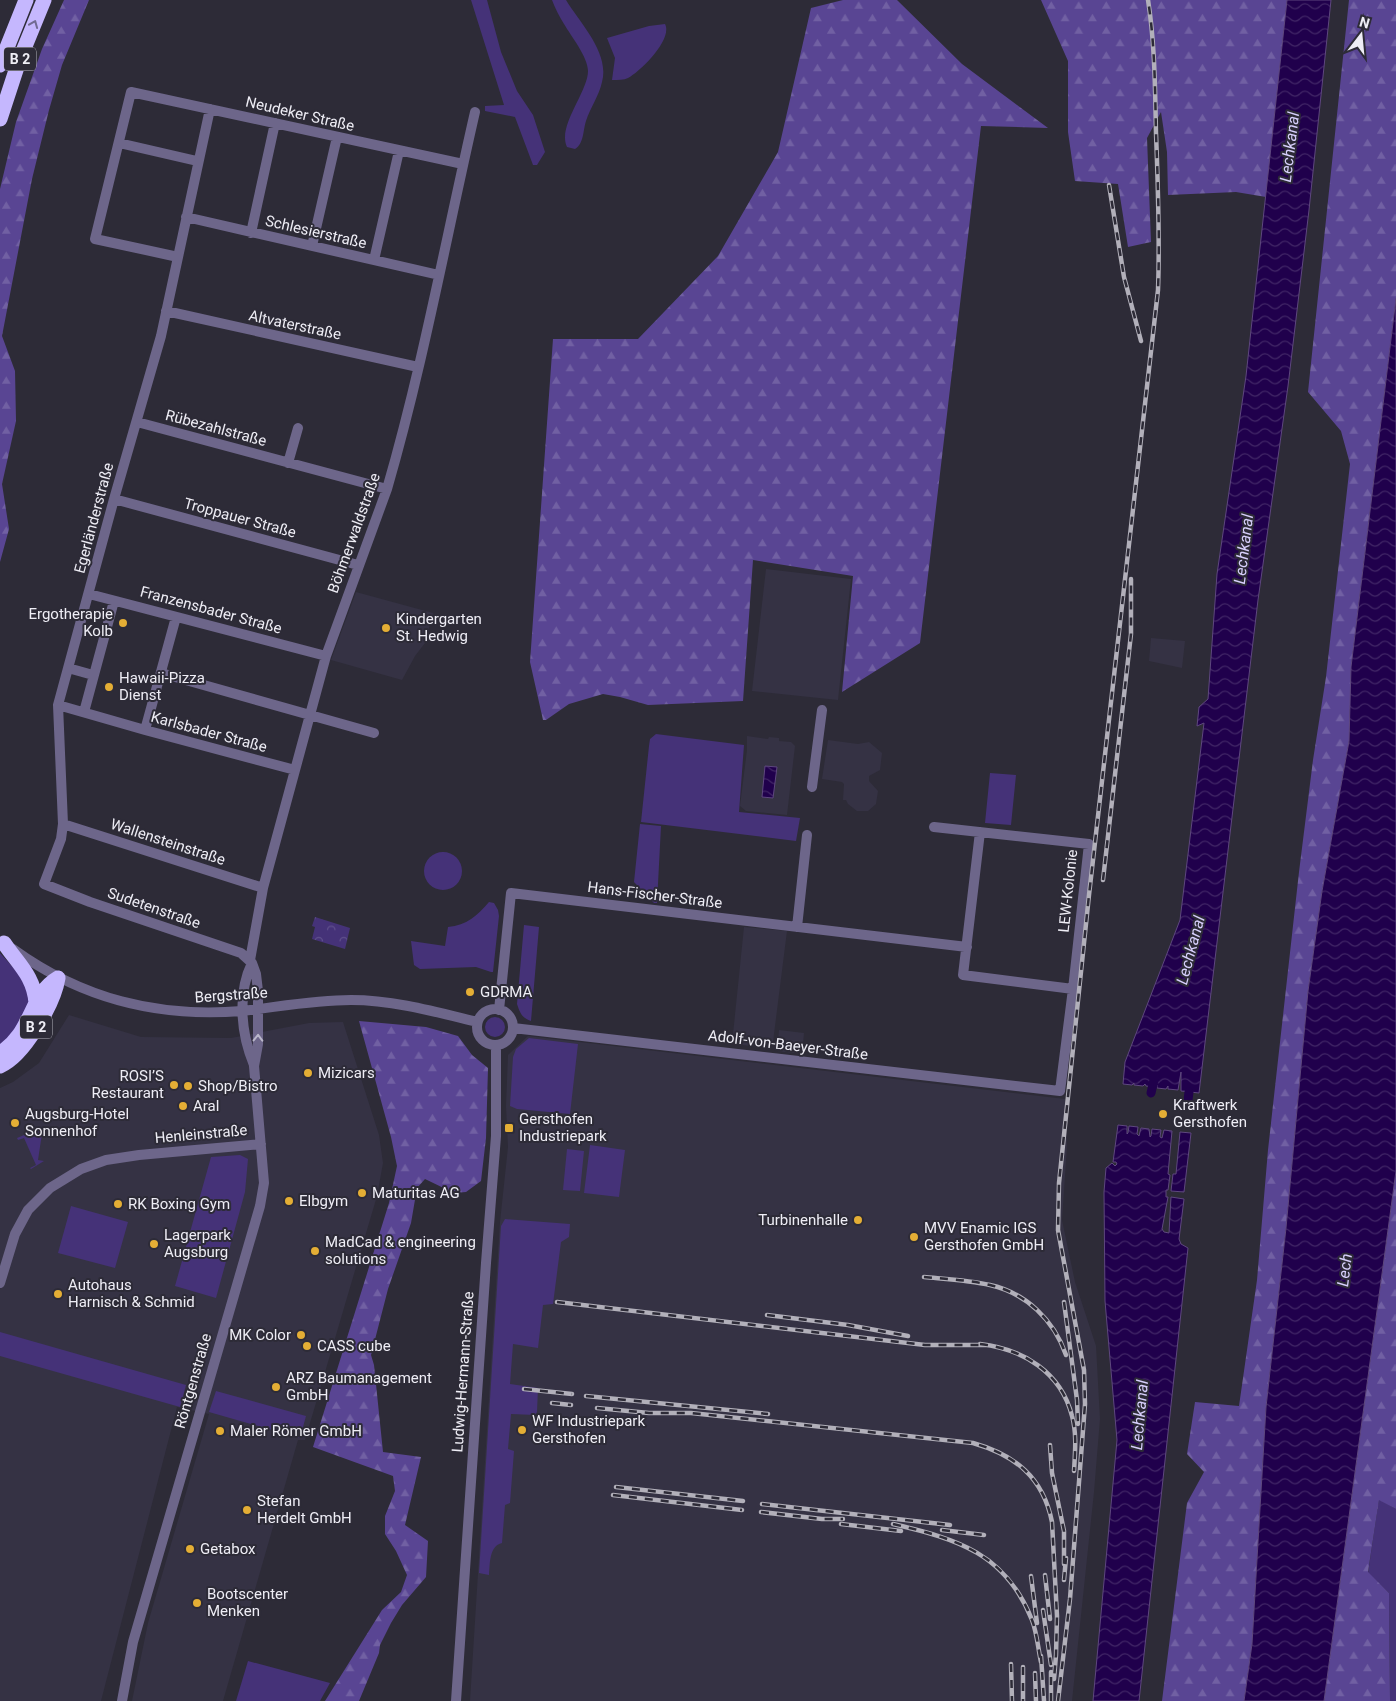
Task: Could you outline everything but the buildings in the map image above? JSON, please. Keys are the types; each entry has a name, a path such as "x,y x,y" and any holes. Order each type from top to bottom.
{"highway":[{"name":"B 2","path":"0,65 26,0"},
{"name":"B 2","path":"0,119 19,62 44,0"},
{"name":"B 2","path":"2,941 29,975 34,987 36,1003"},
{"name":"B 2","path":"0,1053 17,1039 43,989 58,978"},
{"name":"B 2","path":"0,1066 6,1064 19,1053 30,1038 54,995 58,978"}],"street":[{"name":"Neudeker Straße","path":"119,143 131,92 463,164"},
{"name":"Egerländerstraße","path":"44,884 61,839 63,824 58,705 161,336 210,109"},
{"name":"Böhmerwaldstraße","path":"251,961 263,888 326,656 387,489 418,367 475,112"},
{"path":"251,233 275,123"},
{"path":"312,246 338,137"},
{"path":"178,257 95,239 119,143 198,161"},
{"path":"374,260 399,151"},
{"name":"Schlesierstraße","path":"186,217 439,275"},
{"name":"Altvaterstraße","path":"166,311 418,367"},
{"name":"Rübezahlstraße","path":"137,422 387,489"},
{"path":"288,463 298,428"},
{"name":"Troppauer Straße","path":"114,499 358,565"},
{"name":"Franzensbader Straße","path":"89,594 326,656"},
{"path":"84,712 114,600"},
{"path":"145,730 176,617"},
{"path":"68,668 93,675"},
{"path":"161,673 374,733"},
{"name":"Karlsbader Straße","path":"58,705 295,770"},
{"path":"812,786 822,710"},
{"name":"Wallensteinstraße","path":"63,824 263,888"},
{"name":"LEW-Kolonie","path":"934,827 1090,844 1060,1091"},
{"path":"980,832 963,975 1073,989"},
{"path":"797,927 807,835"},
{"name":"Sudetenstraße","path":"44,884 90,902 241,953 251,961"},
{"name":"Hans-Fischer-Straße","path":"499,1010 511,893 967,947"},
{"name":"Bergstraße","path":"2,941 29,961 58,978 87,990 143,1007 172,1012 243,1011 321,1001 349,1000 379,1001 404,1005 478,1022"},
{"path":"251,961 256,974 258,1009"},
{"path":"243,1011 247,973 251,961"},
{"name":"Röntgenstraße","path":"254,1066 258,1044 258,1009"},
{"path":"499,1010 508,1014 511,1019 513,1028 511,1036 507,1041 496,1046 490,1045 480,1038 478,1022 480,1016 485,1012 499,1010"},
{"name":"Röntgenstraße","path":"122,1701 133,1642 260,1206 264,1183 262,1144 254,1066 243,1028 243,1011"},
{"name":"Adolf-von-Baeyer-Straße","path":"513,1028 1060,1091"},
{"name":"Ludwig-Hermann-Straße","path":"456,1701 496,1136 496,1046"},
{"name":"Henleinstraße","path":"0,1283 15,1234 28,1210 50,1188 81,1169 106,1160 138,1155 262,1144"}],"shaded area":[{"path":"766,569 851,579 838,700 752,691"},
{"name":"Kindergarten St. Hedwig","path":"356,592 433,613 425,643 415,656 402,680 331,660"},
{"path":"1151,638 1185,641 1182,668 1149,661"},
{"path":"747,736 768,739 769,737 779,738 779,741 791,742 795,746 787,815 746,811 740,806"},
{"path":"828,740 858,744 869,742 882,753 880,770 869,776 869,781 878,791 876,804 868,811 857,811 846,800 843,800 844,784 842,782 822,779"},
{"path":"744,927 787,931 773,1042 770,1048 732,1044"},
{"path":"69,1015 141,1037 231,1038 309,1023 343,1022 379,1135 383,1163 377,1196 305,1440 298,1440 223,1701 132,1701 148,1623 209,1414 177,1407 101,1701 0,1701 0,1088 13,1082 39,1063"},
{"path":"779,1030 804,1033 802,1054 777,1051"},
{"path":"528,1036 1065,1099 1067,1146 1062,1220 1075,1282 1096,1346 1100,1419 1072,1701 470,1701 500,1222 508,1147 506,1106 508,1055"}],"green space":[{"path":"64,0 89,0 62,65 49,110 32,179 2,336 15,371 16,421 2,484 9,529 0,562 0,189 16,122 42,49"},
{"path":"471,0 487,0 501,52 517,91 533,115 545,152 537,165 533,165 515,117 485,111 485,106 504,105"},
{"path":"552,0 566,0 598,49 602,60 601,87 588,116 582,140 575,149 567,147 565,139 566,129 587,79 588,71 582,53 560,18"},
{"path":"843,0 897,0 962,64 1048,128 981,126 920,643 842,692 853,576 753,560 743,701 648,705 603,694 569,704 546,720 543,720 530,662 553,339 638,339 718,256 778,152 811,8"},
{"path":"1041,0 1287,0 1266,197 1236,192 1168,195 1167,152 1161,112 1147,138 1151,242 1128,247 1118,184 1075,181 1068,132 1068,61"},
{"path":"1349,0 1396,0 1396,298 1351,667 1349,741 1322,891 1308,991 1286,1228 1266,1407 1252,1644 1244,1701 1162,1701 1187,1503 1204,1472 1187,1454 1195,1402 1239,1406 1257,1280 1268,1150 1299,872 1326,677 1350,464 1341,431 1308,392"},
{"path":"665,24 664,38 648,62 628,78 612,80 615,58 607,38 649,26"},
{"path":"656,734 744,745 739,812 800,818 796,841 641,822 650,739"},
{"path":"990,773 1016,775 1011,825 985,823"},
{"path":"640,824 661,826 657,903 654,903 634,882"},
{"path":"443,852 450,853 456,858 461,864 461,878 456,884 450,889 443,890 436,889 430,884 425,878 424,871 425,864 430,858 436,853"},
{"path":"489,902 494,903 499,916 493,972 476,967 420,969 414,965 411,941 445,946 448,927 471,919"},
{"path":"315,917 350,928 345,949 312,939 315,927 312,926"},
{"path":"524,925 539,927 531,1021 522,1015 517,1004"},
{"path":"0,953 21,976 31,998 20,1026 0,1048"},
{"path":"495,1017 502,1020 505,1027 502,1034 495,1037 488,1034 485,1027 488,1020"},
{"path":"359,1021 426,1027 458,1036 472,1055 488,1068 486,1138 481,1181 466,1192 454,1193 425,1179 417,1188 411,1223 388,1289 371,1355 374,1365 383,1452 421,1457 405,1525 428,1541 426,1577 402,1605 391,1623 380,1645 379,1653 359,1701 325,1701 382,1610 401,1592 407,1575 396,1551 385,1534 385,1516 395,1491 393,1476 313,1447 389,1203 397,1166 391,1137"},
{"path":"529,1038 578,1044 570,1114 517,1109 510,1106 513,1057 516,1049"},
{"path":"43,1127 38,1160 44,1161 31,1169 36,1165 24,1138 18,1140 17,1138"},
{"path":"590,1145 625,1150 619,1197 584,1193"},
{"path":"567,1149 584,1151 580,1191 563,1190"},
{"path":"240,1155 248,1159 245,1192 216,1298 175,1286 211,1157"},
{"path":"1396,1171 1396,1509 1379,1500 1368,1572 1389,1593 1390,1701 1324,1701"},
{"path":"71,1206 128,1222 115,1268 58,1253"},
{"path":"505,1219 570,1224 569,1237 561,1242 553,1304 543,1305 538,1348 513,1344 510,1384 538,1388 537,1412 535,1415 511,1414 508,1449 514,1451 510,1503 505,1505 502,1543 492,1552 489,1575 479,1573 501,1226"},
{"path":"0,1332 186,1385 180,1407 0,1356"},
{"path":"216,1391 306,1416 300,1438 209,1412"},
{"path":"1379,1499 1396,1509 1396,1701 1390,1701 1389,1593 1368,1573"},
{"path":"248,1661 330,1683 320,1701 236,1701"}],"water":[{"path":"1287,0 1331,0 1288,386 1258,600 1199,1093 1181,1091 1181,1072 1178,1090 1168,1089 1168,1086 1166,1089 1157,1088 1157,1085 1155,1087 1146,1086 1145,1084 1143,1086 1134,1085 1134,1083 1132,1085 1123,1084 1125,1062 1180,920 1204,723 1197,726 1199,707 1208,699 1217,574 1246,376"},
{"name":"Lech","path":"1396,298 1396,1171 1324,1701 1244,1701 1252,1644 1266,1407 1286,1228 1308,991 1322,891 1349,741 1351,667"},
{"path":"765,766 777,767 773,798 762,797"},
{"path":"1118,1125 1127,1126 1127,1134 1129,1126 1138,1127 1137,1134 1139,1136 1141,1128 1149,1129 1150,1137 1152,1129 1161,1130 1160,1137 1162,1138 1164,1130 1172,1131 1168,1174 1170,1175 1168,1190 1166,1190 1166,1197 1168,1197 1162,1229 1164,1232 1169,1233 1171,1197 1184,1199 1179,1239 1181,1244 1188,1248 1139,1701 1093,1701 1117,1440 1105,1301 1104,1192 1106,1168 1112,1163 1115,1166 1117,1164 1113,1162"},
{"path":"1180,1132 1191,1133 1184,1192 1171,1191 1173,1174 1176,1174"}],"waterway":[{"name":"Lechkanal","path":"1151,1093 1155,1076"},
{"path":"1188,1100 1189,1092"}],"railway":[{"path":"1058,1701 1070,1599 1085,1404 1084,1370 1058,1230 1059,1183 1089,895 1158,290 1159,251 1155,83 1148,0"},
{"path":"1109,185 1124,277 1141,341"},
{"path":"1103,880 1131,634 1131,579"},
{"path":"924,1277 982,1283 1015,1294 1027,1301 1046,1320 1061,1342 1066,1355"},
{"path":"557,1302 925,1345 986,1345"},
{"path":"1064,1302 1077,1400 1078,1424"},
{"path":"767,1315 848,1325 908,1336"},
{"path":"980,1344 1011,1351 1025,1357 1038,1365 1059,1387 1067,1400 1074,1423 1074,1471"},
{"path":"524,1389 572,1394"},
{"path":"586,1396 768,1414"},
{"path":"552,1403 571,1405"},
{"path":"597,1408 649,1413 691,1413 973,1443 1002,1454 1014,1461 1025,1470 1042,1492 1052,1522 1057,1616 1054,1679"},
{"path":"1050,1445 1052,1473 1064,1531 1064,1564"},
{"path":"616,1487 743,1501"},
{"path":"613,1495 742,1510"},
{"path":"762,1504 950,1525"},
{"path":"761,1512 822,1519 843,1519"},
{"path":"841,1524 901,1531"},
{"path":"893,1524 938,1536 959,1544 977,1553 994,1565 1008,1579 1021,1598 1032,1620 1041,1662"},
{"path":"942,1530 984,1535"},
{"path":"1064,1580 1066,1558"},
{"path":"1045,1575 1050,1619"},
{"path":"1031,1576 1037,1623"},
{"path":"1043,1610 1051,1665"},
{"path":"1041,1656 1044,1701"},
{"path":"1011,1664 1012,1701"},
{"path":"1023,1667 1023,1701"},
{"path":"1051,1672 1051,1701"},
{"path":"1035,1673 1036,1701"}],"place":[{"name":"Ergotherapie Kolb","path":"123,623"},
{"name":"Kindergarten St. Hedwig","path":"386,628"},
{"name":"Hawaii-Pizza Dienst","path":"109,687"},
{"name":"GDRMA","path":"470,992"},
{"name":"Mizicars","path":"308,1073"},
{"name":"ROSI’S Restaurant","path":"174,1085"},
{"name":"Shop/Bistro","path":"188,1086"},
{"name":"Aral","path":"183,1106"},
{"name":"Kraftwerk Gersthofen","path":"1163,1114"},
{"name":"Augsburg-Hotel Sonnenhof","path":"15,1123"},
{"name":"Gersthofen Industriepark","path":"509,1128"},
{"name":"Maturitas AG","path":"362,1193"},
{"name":"Elbgym","path":"289,1201"},
{"name":"RK Boxing Gym","path":"118,1204"},
{"name":"Turbinenhalle","path":"858,1220"},
{"name":"MVV Enamic IGS Gersthofen GmbH","path":"914,1237"},
{"name":"Lagerpark Augsburg","path":"154,1244"},
{"name":"MadCad & engineering solutions","path":"315,1251"},
{"name":"Autohaus Harnisch & Schmid","path":"58,1294"},
{"name":"MK Color","path":"301,1335"},
{"name":"CASS cube","path":"307,1346"},
{"name":"ARZ Baumanagement GmbH","path":"276,1387"},
{"name":"WF Industriepark Gersthofen","path":"522,1430"},
{"name":"Maler Römer GmbH","path":"220,1431"},
{"name":"Stefan Herdelt GmbH","path":"247,1510"},
{"name":"Getabox","path":"190,1549"},
{"name":"Bootscenter Menken","path":"197,1603"}]}
